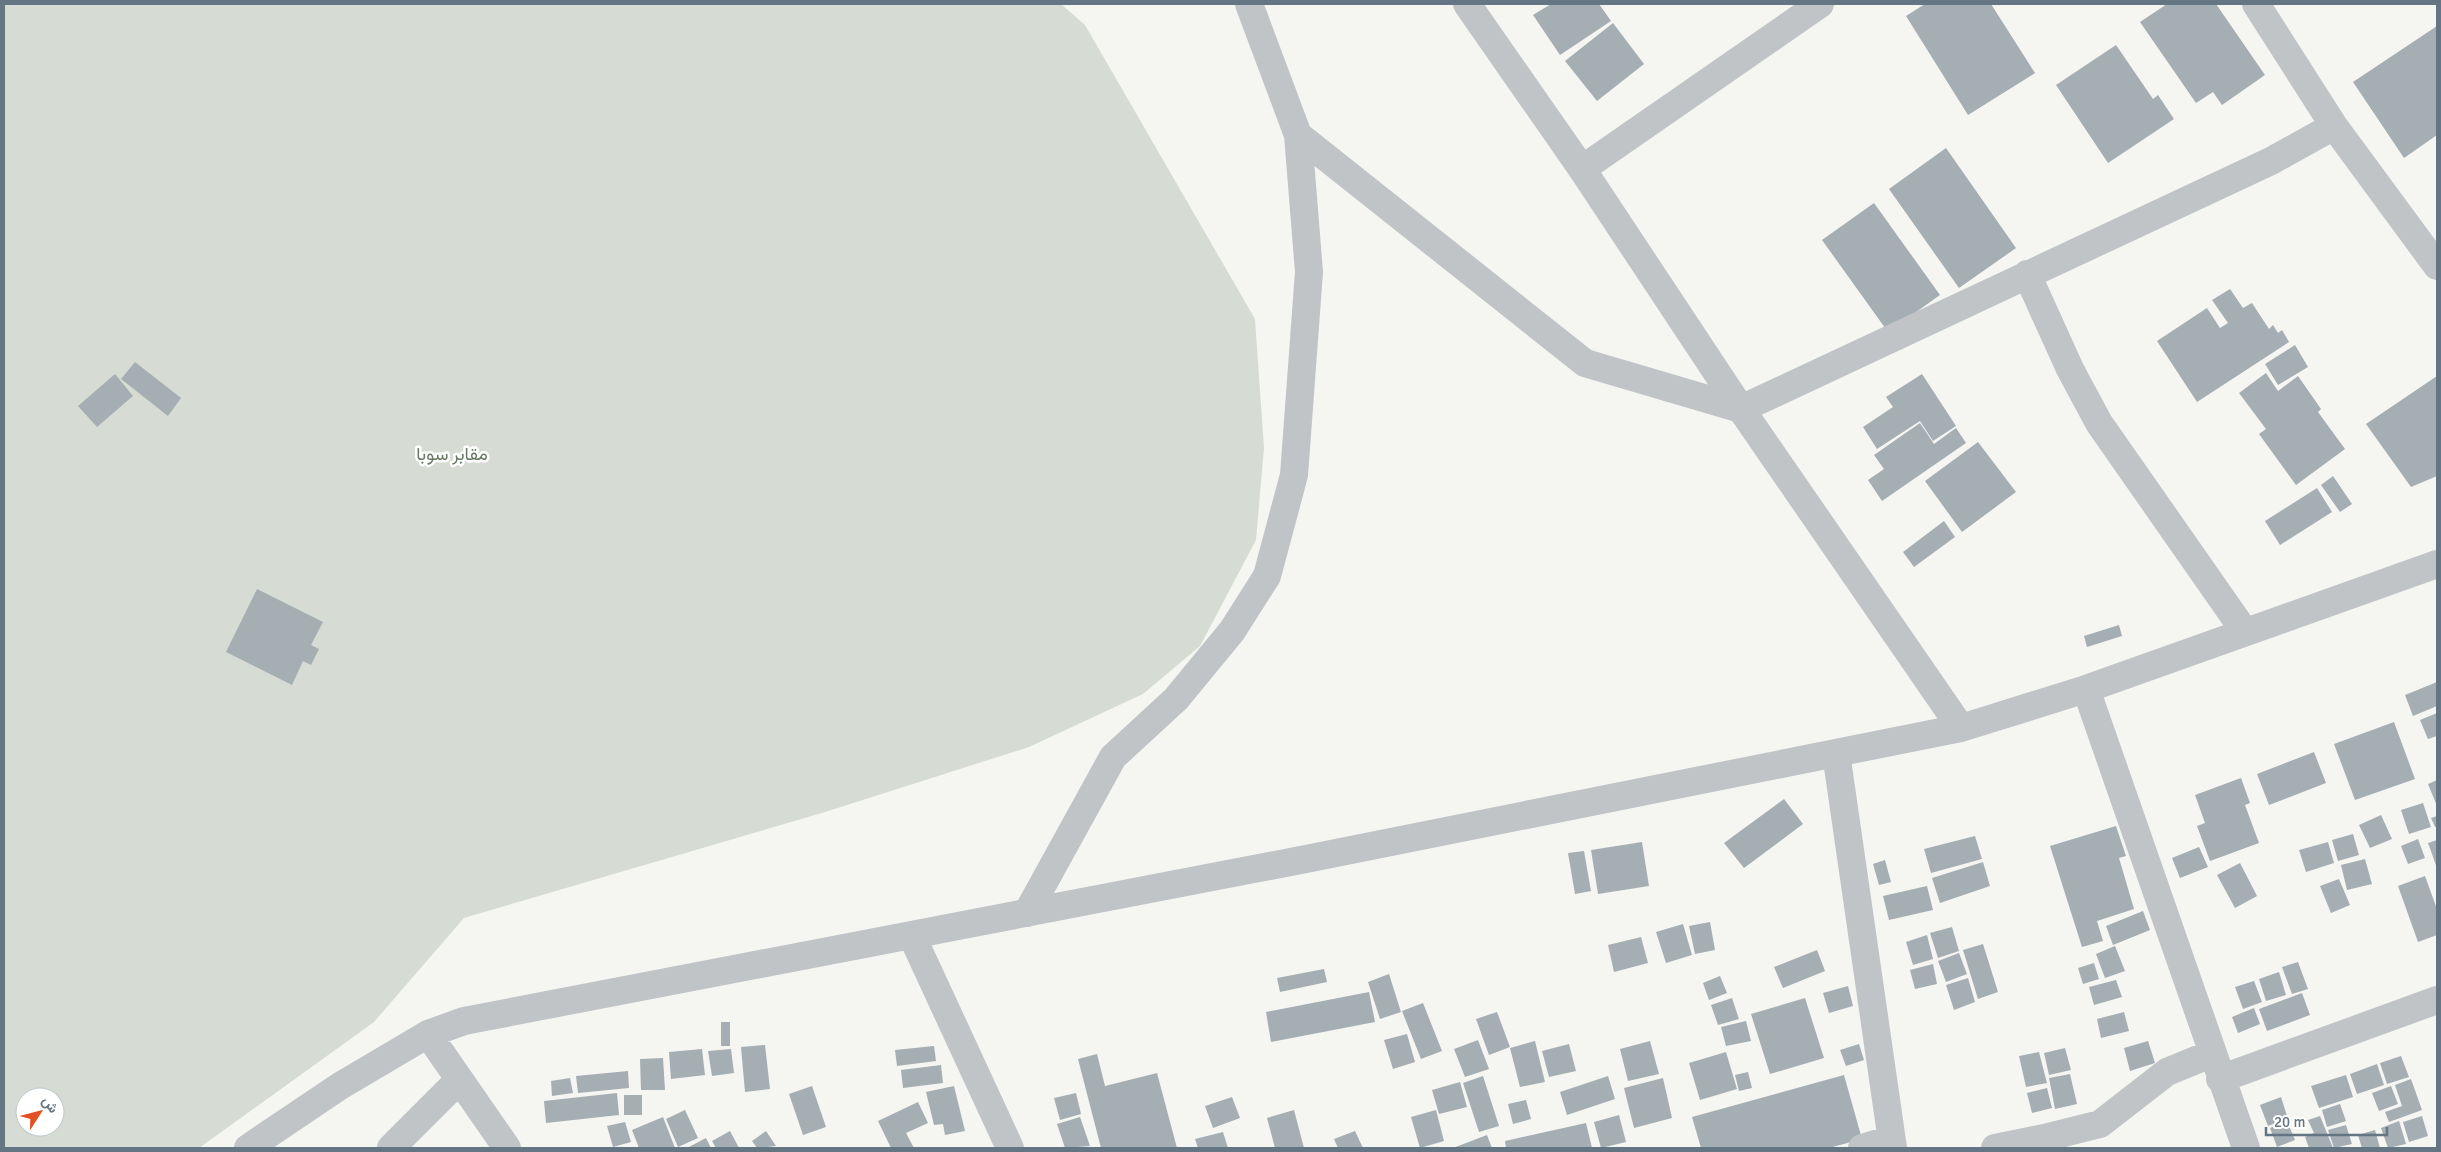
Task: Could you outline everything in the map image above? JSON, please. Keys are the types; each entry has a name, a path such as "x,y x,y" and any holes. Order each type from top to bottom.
{"street":[{"path":"1026,913 1113,756 1176,699 1232,631 1267,576 1294,475 1308,282 1298,136 1248,4"},
{"path":"1467,4 1582,169 1741,409 1961,728"},
{"path":"1582,169 1820,4"},
{"path":"2256,4 2334,126 2437,266"},
{"path":"1298,136 1585,363 1741,409 2271,161 2334,126"},
{"path":"2028,274 2070,369 2099,423 2245,632"},
{"path":"248,1148 340,1086 428,1034 464,1021 912,936 1961,728 2086,689 2437,564"},
{"path":"2086,689 2213,1053 2220,1079 2246,1148"},
{"path":"1836,753 1892,1143 1862,1148"},
{"path":"912,936 1010,1148"},
{"path":"2220,1079 2437,1000"},
{"path":"428,1034 507,1148"},
{"path":"1995,1148 2092,1127 2107,1120 2167,1072 2213,1053"},
{"path":"391,1148 459,1080"}],"green space":[{"name":"مقابر سوبا","path":"4,4 1061,4 1085,25 1255,319 1264,448 1256,540 1200,646 1143,694 1029,747 825,812 464,918 374,1022 199,1148 4,1148"}],"building":[{"path":"1551,4 1599,4 1611,21 1560,55 1533,15"},
{"path":"1925,4 1991,4 2035,73 1968,115 1906,16"},
{"path":"2167,4 2216,4 2265,75 2222,105 2213,92 2196,103 2140,22"},
{"path":"1613,23 1644,64 1597,101 1565,61"},
{"path":"2437,26 2437,135 2404,158 2353,82"},
{"path":"2116,45 2153,99 2158,95 2174,119 2108,163 2056,85"},
{"path":"1946,148 2016,248 1959,288 1889,189"},
{"path":"1874,203 1940,295 1888,332 1822,240"},
{"path":"2230,289 2243,308 2252,303 2269,329 2273,325 2278,333 2282,330 2289,342 2197,402 2157,341 2207,308 2220,328 2228,323 2212,300"},
{"path":"2295,345 2308,367 2278,385 2265,364"},
{"path":"135,362 181,398 168,416 121,379"},
{"path":"2266,373 2278,391 2298,376 2321,409 2318,412 2345,449 2296,485 2259,434 2266,429 2239,393"},
{"path":"115,374 133,396 97,427 78,406"},
{"path":"1922,374 1956,426 1933,441 1920,421 1877,449 1863,427 1893,407 1886,397"},
{"path":"2437,376 2437,476 2411,487 2366,424"},
{"path":"1920,423 1934,444 1956,428 1966,443 1882,501 1868,480 1884,469 1874,455"},
{"path":"1978,442 2016,492 1962,532 1925,481"},
{"path":"2333,476 2352,504 2340,512 2321,485"},
{"path":"2317,488 2332,512 2280,545 2265,521"},
{"path":"1944,521 1955,537 1914,567 1903,552"},
{"path":"257,589 323,622 311,645 319,649 311,665 303,661 292,685 226,652"},
{"path":"2119,625 2122,636 2087,647 2084,636"},
{"path":"2437,682 2437,706 2413,716 2405,695"},
{"path":"2437,713 2437,736 2428,739 2420,720"},
{"path":"2394,722 2415,779 2355,800 2334,744"},
{"path":"2314,752 2326,783 2269,805 2257,774"},
{"path":"2241,778 2250,803 2245,805 2259,843 2210,861 2197,826 2205,823 2195,795"},
{"path":"2437,780 2437,806 2428,784"},
{"path":"1784,799 1803,824 1744,868 1724,843"},
{"path":"2423,803 2431,827 2409,834 2401,810"},
{"path":"2381,815 2392,839 2370,848 2359,825"},
{"path":"2437,816 2437,827 2435,827 2431,818"},
{"path":"2116,826 2126,856 2119,858 2134,909 2097,921 2103,941 2082,947 2050,846"},
{"path":"2353,834 2359,855 2338,861 2332,840"},
{"path":"1975,836 1982,859 1931,873 1924,849"},
{"path":"2418,839 2425,858 2408,864 2401,846"},
{"path":"2437,840 2437,868 2428,843"},
{"path":"1642,842 1649,886 1598,894 1591,850"},
{"path":"2328,842 2334,863 2306,872 2299,850"},
{"path":"2199,847 2208,867 2180,878 2172,858"},
{"path":"1584,851 1591,891 1575,894 1568,853"},
{"path":"2365,859 2372,884 2347,890 2341,865"},
{"path":"1885,860 1891,882 1879,885 1873,864"},
{"path":"1983,862 1990,886 1940,903 1932,878"},
{"path":"2240,863 2257,896 2235,908 2217,875"},
{"path":"2425,876 2437,909 2437,935 2418,942 2398,886"},
{"path":"2339,879 2350,905 2331,913 2320,886"},
{"path":"1927,886 1933,910 1889,920 1883,896"},
{"path":"2143,911 2150,930 2113,945 2106,926"},
{"path":"1710,922 1715,950 1695,954 1689,926"},
{"path":"1683,924 1692,955 1666,963 1656,932"},
{"path":"1952,927 1959,951 1938,958 1930,933"},
{"path":"1927,935 1933,959 1913,965 1906,942"},
{"path":"1641,937 1648,963 1614,972 1608,945"},
{"path":"1983,944 1998,992 1978,999 1963,950"},
{"path":"2115,946 2125,971 2105,978 2096,954"},
{"path":"1817,950 1825,971 1783,988 1774,967"},
{"path":"1959,953 1967,974 1946,982 1938,961"},
{"path":"2298,962 2308,989 2292,994 2282,967"},
{"path":"2094,963 2099,979 2083,984 2078,968"},
{"path":"1933,964 1937,984 1915,989 1910,970"},
{"path":"1324,969 1327,982 1280,992 1277,978"},
{"path":"2279,972 2286,995 2266,1001 2259,979"},
{"path":"1389,974 1401,1012 1380,1019 1368,982"},
{"path":"1720,976 1727,993 1709,1000 1703,983"},
{"path":"1968,978 1975,1002 1954,1010 1946,985"},
{"path":"2116,980 2122,997 2094,1005 2089,987"},
{"path":"2254,981 2262,1002 2243,1009 2235,987"},
{"path":"1848,986 1853,1006 1829,1013 1823,993"},
{"path":"1369,992 1375,1022 1271,1042 1266,1012"},
{"path":"2302,993 2310,1015 2267,1031 2259,1009"},
{"path":"1732,998 1739,1019 1718,1025 1711,1005"},
{"path":"1805,998 1824,1058 1770,1074 1751,1014"},
{"path":"1423,1003 1442,1051 1421,1059 1402,1011"},
{"path":"2254,1008 2260,1024 2238,1033 2232,1017"},
{"path":"1497,1012 1510,1047 1489,1055 1476,1019"},
{"path":"2124,1012 2129,1031 2101,1038 2097,1019"},
{"path":"1746,1021 1751,1041 1726,1046 1721,1027"},
{"path":"721,1022 730,1022 730,1046 721,1046"},
{"path":"1407,1034 1415,1062 1393,1069 1384,1040"},
{"path":"1478,1040 1489,1069 1465,1077 1454,1049"},
{"path":"1535,1041 1545,1082 1520,1087 1510,1048"},
{"path":"1650,1041 1659,1074 1628,1081 1620,1049"},
{"path":"2148,1041 2155,1063 2130,1071 2124,1048"},
{"path":"1569,1044 1576,1071 1549,1077 1542,1051"},
{"path":"1859,1044 1864,1060 1846,1066 1840,1050"},
{"path":"765,1045 770,1089 745,1092 741,1047"},
{"path":"934,1046 936,1061 897,1066 895,1050"},
{"path":"2065,1048 2071,1070 2049,1075 2044,1053"},
{"path":"702,1049 705,1075 671,1079 669,1052"},
{"path":"731,1049 734,1073 712,1076 708,1051"},
{"path":"1726,1052 1737,1089 1700,1100 1689,1063"},
{"path":"2039,1052 2047,1083 2026,1087 2019,1056"},
{"path":"1097,1054 1105,1086 1157,1073 1177,1148 1101,1148 1078,1059"},
{"path":"2401,1056 2409,1077 2387,1084 2380,1063"},
{"path":"663,1058 665,1090 641,1090 640,1059"},
{"path":"2377,1064 2384,1085 2357,1094 2350,1074"},
{"path":"941,1065 943,1083 903,1088 901,1070"},
{"path":"628,1071 629,1088 578,1093 576,1076"},
{"path":"1748,1072 1752,1088 1739,1091 1735,1075"},
{"path":"2070,1074 2077,1104 2055,1109 2049,1078"},
{"path":"1844,1075 1862,1139 1829,1148 1701,1148 1692,1117"},
{"path":"2346,1075 2353,1097 2319,1108 2311,1086"},
{"path":"1483,1076 1499,1126 1479,1132 1463,1083"},
{"path":"1608,1076 1615,1099 1567,1115 1560,1092"},
{"path":"570,1078 573,1093 552,1096 551,1081"},
{"path":"1663,1078 1672,1118 1634,1128 1624,1088"},
{"path":"2411,1079 2422,1110 2389,1122 2385,1112 2402,1106 2395,1085"},
{"path":"1460,1082 1467,1107 1439,1114 1432,1090"},
{"path":"812,1086 826,1127 803,1135 789,1094"},
{"path":"954,1086 965,1131 945,1135 943,1124 934,1125 926,1092"},
{"path":"2391,1086 2398,1104 2379,1111 2372,1093"},
{"path":"2047,1088 2052,1108 2032,1113 2027,1093"},
{"path":"617,1093 619,1115 546,1123 544,1101"},
{"path":"1076,1093 1081,1114 1060,1120 1054,1098"},
{"path":"624,1095 642,1095 642,1115 624,1115"},
{"path":"1232,1097 1240,1118 1213,1128 1205,1106"},
{"path":"2281,1097 2288,1119 2268,1126 2260,1105"},
{"path":"1526,1100 1531,1119 1513,1124 1508,1104"},
{"path":"918,1102 928,1123 906,1133 914,1148 891,1148 878,1121"},
{"path":"2340,1104 2346,1121 2327,1127 2322,1110"},
{"path":"685,1110 698,1138 678,1147 666,1119"},
{"path":"1294,1110 1304,1148 1275,1148 1267,1118"},
{"path":"1436,1110 1444,1141 1420,1148 1411,1117"},
{"path":"1619,1115 1626,1142 1601,1148 1594,1122"},
{"path":"2320,1116 2333,1148 2309,1148 2305,1137 2314,1133 2308,1120"},
{"path":"2422,1116 2428,1136 2409,1142 2403,1122"},
{"path":"663,1117 675,1148 639,1148 632,1130"},
{"path":"1080,1117 1090,1146 1065,1148 1057,1124"},
{"path":"2287,1121 2295,1140 2277,1147 2270,1128"},
{"path":"2399,1121 2406,1144 2388,1148 2381,1128"},
{"path":"625,1122 631,1142 613,1147 607,1126"},
{"path":"1586,1123 1592,1148 1506,1148 1505,1141"},
{"path":"2346,1125 2352,1144 2334,1148 2328,1130"},
{"path":"2375,1130 2380,1148 2362,1148 2358,1135"},
{"path":"730,1131 739,1148 716,1148 712,1141"},
{"path":"766,1131 776,1146 757,1148 752,1141"},
{"path":"1355,1131 1363,1148 1338,1148 1334,1139"},
{"path":"1223,1132 1228,1148 1198,1148 1195,1139"},
{"path":"1487,1135 1492,1148 1453,1148"},
{"path":"706,1138 711,1148 687,1148"}]}
